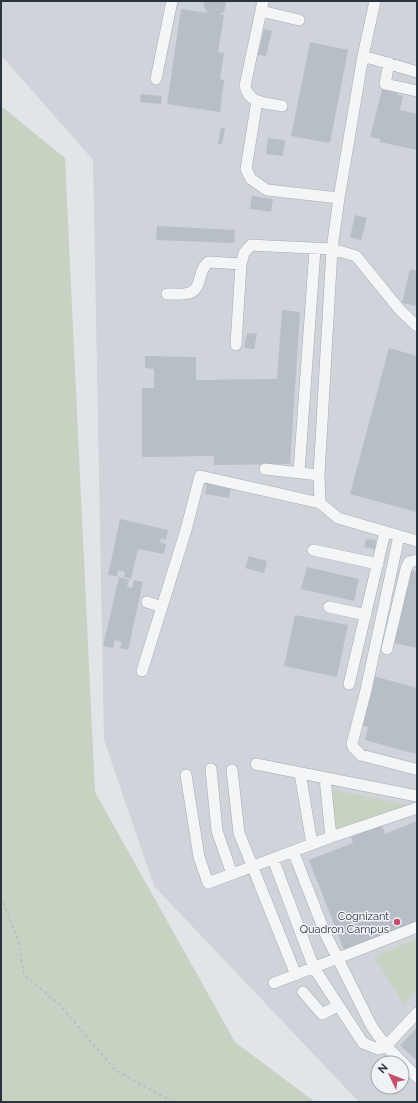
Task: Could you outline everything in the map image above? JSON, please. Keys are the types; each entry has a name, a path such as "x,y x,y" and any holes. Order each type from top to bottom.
{"street":[{"path":"156,79 172,1"},
{"path":"320,503 319,474 332,249 363,56 375,1"},
{"path":"282,106 257,101 250,97 245,86 262,6 299,20"},
{"path":"363,56 417,72"},
{"path":"388,63 384,84 417,91"},
{"path":"257,101 246,170 251,179 267,190 339,198"},
{"path":"236,345 241,264 244,253 251,245 332,249 356,256 400,310 417,326"},
{"path":"298,472 315,249"},
{"path":"167,294 190,293 194,290 199,281 202,269 209,262 241,264"},
{"path":"265,469 319,474"},
{"path":"142,671 200,476 320,503 338,518 417,542"},
{"path":"349,684 385,532"},
{"path":"399,536 366,690 352,744 353,747 362,755 415,769"},
{"path":"313,550 378,564"},
{"path":"387,648 406,569 410,562 417,560"},
{"path":"147,602 162,607"},
{"path":"330,607 366,615"},
{"path":"256,764 417,796"},
{"path":"211,769 217,831 232,874"},
{"path":"232,770 239,833 296,975"},
{"path":"300,773 312,844"},
{"path":"186,775 199,857 208,882 331,837 417,808"},
{"path":"324,778 331,837"},
{"path":"293,851 325,933 372,1027 386,1046 417,1077"},
{"path":"273,859 314,968 363,1042 378,1049 386,1046 417,1013"},
{"path":"274,983 417,927"},
{"path":"303,992 322,1014 338,1006"}],"path":[{"path":"1,897 18,940 24,975 59,1004 115,1070 173,1102"}],"shaded area":[{"path":"1,1 417,1 417,1102 359,1102 154,886 104,740 93,160 1,55"}],"green space":[{"path":"1,106 65,158 95,792 235,1042 315,1102 1,1102"},
{"path":"323,788 408,805 329,831 323,812"},
{"path":"417,939 417,991 404,1004 374,957"}],"building":[{"path":"204,1 226,2 225,10 220,15 224,15 218,52 224,53 220,79 224,80 220,112 167,104 181,9 208,13 204,7"},
{"path":"264,29 272,31 266,56 258,55"},
{"path":"310,42 348,50 330,143 291,136"},
{"path":"383,86 399,89 398,95 403,96 400,110 417,114 417,150 380,142 380,139 370,137"},
{"path":"141,94 162,96 161,104 140,102"},
{"path":"221,128 225,128 222,144 218,144"},
{"path":"268,138 285,140 283,156 266,154"},
{"path":"252,196 273,199 271,212 250,209"},
{"path":"355,215 367,218 361,240 350,237"},
{"path":"157,226 235,230 234,243 156,240"},
{"path":"410,269 417,271 417,306 402,303"},
{"path":"282,310 300,312 290,464 214,465 214,456 142,457 142,388 154,388 154,369 145,368 145,356 196,357 196,380 277,379"},
{"path":"247,333 257,334 254,349 244,348"},
{"path":"389,348 417,356 417,512 350,494"},
{"path":"207,483 231,487 229,498 205,494"},
{"path":"120,519 168,530 166,540 161,538 160,542 166,544 164,554 138,549 131,579 124,577 125,572 118,570 117,576 108,575"},
{"path":"366,539 376,540 375,549 364,547"},
{"path":"249,556 267,561 264,573 245,568"},
{"path":"307,567 359,579 354,601 301,589"},
{"path":"408,569 417,572 417,648 390,642"},
{"path":"119,577 129,580 127,587 132,588 134,580 143,582 128,650 120,648 122,642 115,640 113,648 103,646"},
{"path":"295,615 348,625 337,677 284,666"},
{"path":"373,676 417,688 416,754 365,740 368,727 360,725"},
{"path":"417,821 417,921 344,950 309,860 353,843 351,837 382,825 385,834"},
{"path":"417,1028 417,1061 400,1045"}],"place":[{"name":"Cognizant Quadron Campus","path":"397,922"}]}
